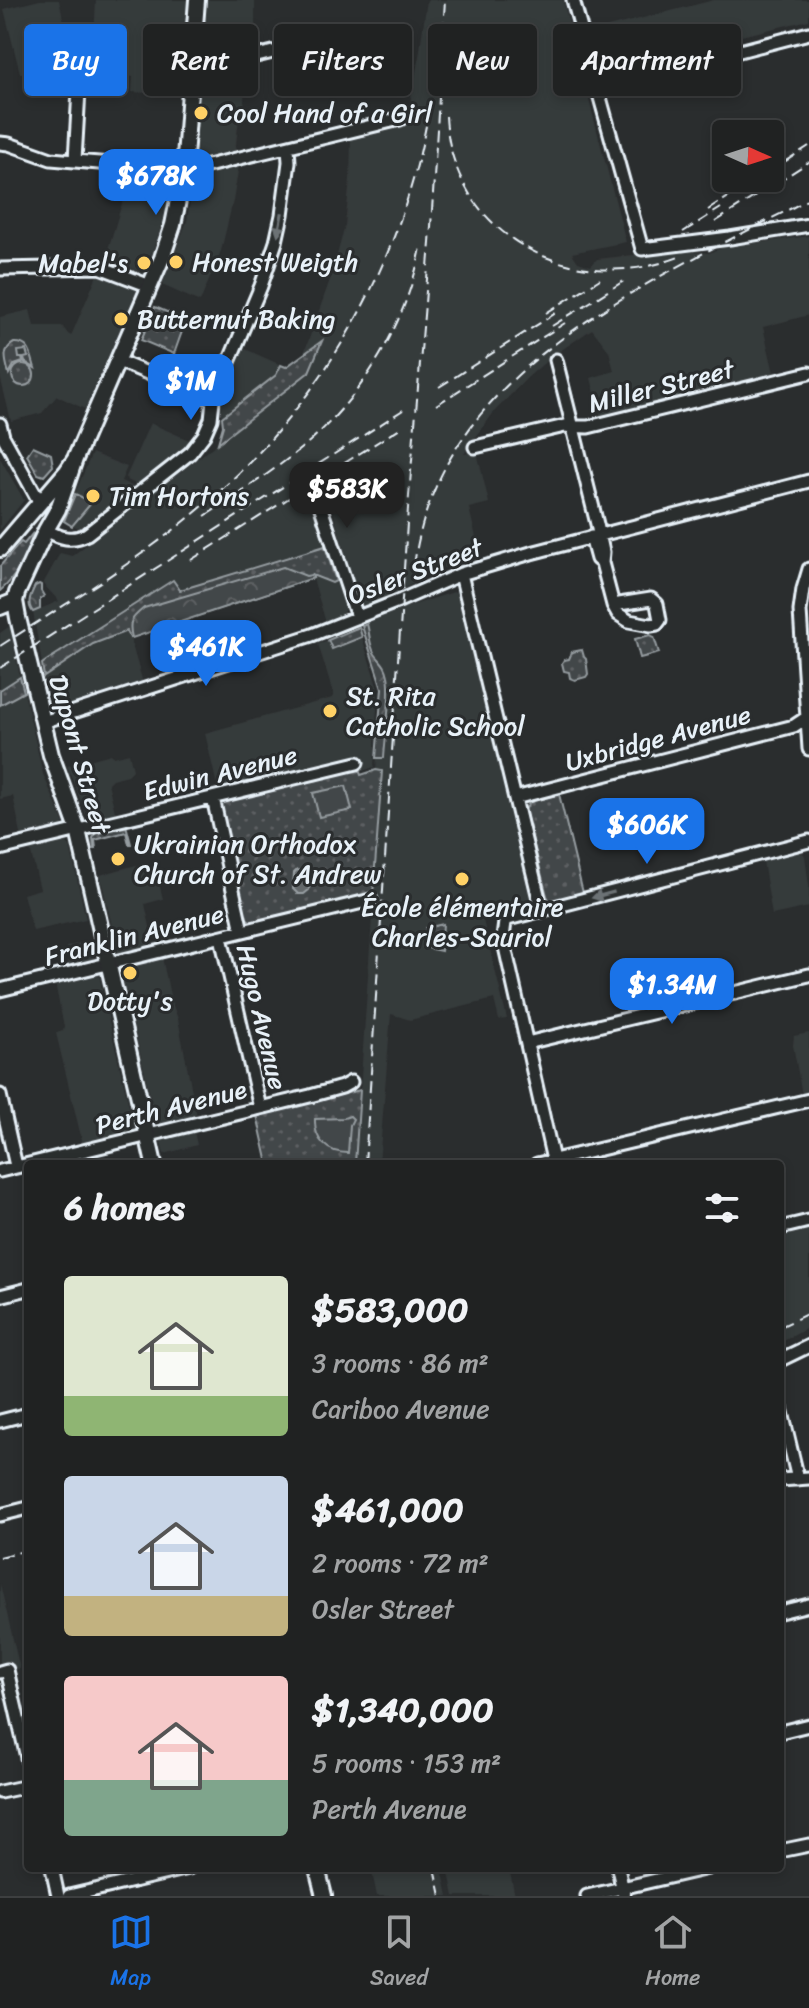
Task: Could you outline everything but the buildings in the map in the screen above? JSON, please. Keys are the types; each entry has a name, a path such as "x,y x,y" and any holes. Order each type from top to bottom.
{"main road":[{"path":"195,24 197,0"},
{"path":"0,607 15,601 58,509 75,459 173,225 184,170 189,96"},
{"path":"0,549 75,459"},
{"path":"40,503 46,530"},
{"name":"Dupont Street","path":"15,601 51,755 78,830 153,1160"},
{"path":"318,1872 324,1896"}],"street":[{"path":"573,0 580,24"},
{"path":"741,51 809,33"},
{"path":"75,160 79,96"},
{"path":"599,96 642,249 809,225"},
{"path":"0,143 43,157 184,170 400,119"},
{"path":"46,530 62,538 78,538 87,534 190,453 204,435 211,419 213,400 276,242 289,162 288,147"},
{"path":"0,269 100,267 150,286"},
{"path":"556,360 613,605"},
{"path":"118,361 213,400"},
{"name":"Miller Street","path":"475,447 565,426 588,427 809,373"},
{"path":"1,432 40,503"},
{"name":"Osler Street","path":"43,722 312,635 461,574 809,481"},
{"path":"321,508 357,617"},
{"path":"809,569 801,622 809,749"},
{"path":"461,574 542,911"},
{"name":"Uxbridge Avenue","path":"515,798 794,726 808,717"},
{"name":"Edwin Avenue","path":"0,849 357,763"},
{"path":"213,798 242,931"},
{"path":"809,841 508,919 503,926 503,938 553,1160 809,1100"},
{"name":"Franklin Avenue","path":"0,990 371,900"},
{"name":"Hugo Avenue","path":"221,937 260,1108"},
{"path":"527,1043 809,975"},
{"name":"Perth Avenue","path":"42,1160 260,1108 351,1082"},
{"path":"0,1095 16,1166"},
{"name":"Perth Avenue","path":"0,1171 24,1164"},
{"path":"784,1227 809,1221"},
{"path":"0,1296 24,1290"},
{"path":"784,1358 809,1346"},
{"path":"0,1421 24,1415"},
{"path":"784,1417 803,1479"},
{"path":"0,1515 24,1509"},
{"path":"784,1611 809,1605"},
{"path":"3,1671 24,1747"},
{"path":"784,1731 809,1725"},
{"path":"0,1792 24,1787"},
{"path":"784,1850 809,1845"},
{"path":"53,1872 58,1896"},
{"path":"69,1896 172,1872"},
{"path":"619,1872 624,1892"},
{"path":"587,1896 624,1892 694,1872"}],"shaded area":[{"path":"40,0 59,0 64,24 24,24 24,73 20,73 4,9"},
{"path":"96,0 187,0 185,24 143,24 143,93 132,92 133,77 127,77 127,24 95,24"},
{"path":"205,0 255,0 255,24 203,24"},
{"path":"427,0 563,0 569,24 553,24 553,96 588,96 626,242 572,253 578,262 591,266 597,259 685,251 709,253 723,247 809,236 809,315 763,327 774,373 601,417 591,378 614,371 609,351 592,329 528,377 494,412 464,454 477,452 489,503 469,508 481,558 436,570 391,596 364,606 360,602 326,483 309,494 325,546 179,590 172,580 42,664 33,612 59,601 43,584 60,553 72,556 309,372 320,342 304,353 332,274 345,225 351,138 400,122 403,109 409,108"},
{"path":"714,0 809,0 809,20 741,36 741,24 620,24"},
{"path":"199,96 244,96 246,106 240,108 235,153 195,161"},
{"path":"239,165 221,251 200,302 162,285 187,221 194,177"},
{"path":"132,171 169,174 173,178 162,225 143,273 105,259"},
{"path":"98,273 134,286 137,290 85,409 57,396 42,413 11,421 0,376 0,317 30,310 34,326 62,326 71,336"},
{"path":"243,348 281,365 276,375 222,417 219,400"},
{"path":"150,423 189,440 185,447 138,485 126,477"},
{"path":"92,453 127,467 121,481 134,487 80,528 67,524 64,519"},
{"path":"0,458 24,500 0,530"},
{"path":"312,575 332,583 336,581 345,607 343,615 326,623"},
{"path":"457,591 530,898 521,906 482,916 507,1019 499,1020 494,999 410,1020 391,1014 379,1160 355,1160 382,772 376,770 382,688 362,626 391,612"},
{"path":"10,626 20,677 0,690 0,633"},
{"name":"St. Rita Catholic School","path":"359,627 378,689 374,767 360,772 356,757 218,790 205,733 332,698 334,695 318,644"},
{"path":"128,631 143,683 54,709 44,677 93,644"},
{"path":"24,692 43,774 64,823 61,828 22,839 13,796 0,799 0,705"},
{"path":"129,753 133,770 108,783 116,816 88,820 67,766 111,754 114,757"},
{"path":"65,841 70,846 86,919 33,931 23,894 40,889 30,849"},
{"path":"798,852 805,856 809,907 772,915 763,861"},
{"path":"154,863 163,899 145,904 154,945 118,952 100,875"},
{"path":"297,870 308,881 309,890 304,894 298,894 293,889"},
{"path":"91,940 93,959 69,965 66,947"},
{"path":"162,957 197,1117 162,1126 156,1122 121,972 126,966"},
{"path":"94,974 100,977 134,1127 132,1132 83,1145 56,1033 63,1031 64,1027 55,983"},
{"path":"809,1033 809,1093 802,1095 794,1036"},
{"path":"194,1131 197,1145 164,1154 163,1140"},
{"path":"809,1226 809,1327 784,1341 784,1232"},
{"path":"0,1584 20,1669 0,1667"},
{"path":"372,1872 443,1872 448,1896 377,1896"},
{"path":"449,1872 510,1872 515,1896 454,1896"}],"green space":[{"path":"155,307 186,320 174,354 141,340"},
{"path":"322,341 309,372 218,443 222,417 276,375 281,365 286,367"},
{"path":"14,343 27,347 35,368 25,362 24,358 28,357 26,350 18,351 23,362 14,365 9,374 6,353"},
{"path":"23,364 31,367 34,375 31,383 23,386 15,383 12,375 15,367"},
{"path":"33,446 51,454 53,466 44,476 38,474 27,455"},
{"path":"75,494 92,502 72,526 64,521"},
{"path":"33,533 21,565 0,591 0,566"},
{"path":"325,546 336,581 332,583 312,575 313,578 130,638 127,631 93,644 44,677 42,664 173,580 180,590"},
{"path":"283,567 306,576 312,575 313,578 132,638 132,621 144,608"},
{"path":"39,584 44,596 40,599 40,609 33,612 30,599 35,586"},
{"path":"367,624 372,647 386,669 389,684 384,758 376,758 382,688 362,626"},
{"path":"359,627 362,637 332,649 328,640"},
{"path":"650,635 654,637 659,653 640,658 635,639"},
{"path":"582,650 588,674 575,680 564,671 562,663 569,659 572,652"},
{"path":"20,677 24,692 0,705 0,690"},
{"path":"358,767 361,775 382,771 373,894 253,923 245,917 222,802"},
{"path":"346,786 352,810 319,817 313,793"},
{"path":"559,794 583,893 550,901 525,810 530,802"},
{"path":"126,825 131,844 126,832 95,840 94,849 93,838 97,832"},
{"path":"443,924 441,951 423,947 426,928"},
{"path":"360,1090 355,1160 267,1160 257,1115"},
{"path":"350,1116 353,1119 348,1153 334,1151 323,1144 315,1119"}],"railway":[{"path":"365,1160 445,0"},
{"path":"0,646 105,579 181,524 247,465 285,422 320,377 350,329 376,278 398,225 428,115"},
{"path":"446,116 453,158 470,194 494,224 525,247 560,262 598,269 639,268 679,257"},
{"path":"784,162 809,146"},
{"path":"715,222 809,162"},
{"path":"708,210 736,192"},
{"path":"414,566 432,496 465,436 509,383 562,338 622,299 809,199"},
{"path":"683,232 721,208"},
{"path":"205,516 310,441 349,400 394,328 406,302 421,247"},
{"path":"546,313 600,279"},
{"path":"552,326 627,279"},
{"path":"439,387 559,311"},
{"path":"436,405 565,323"},
{"path":"0,668 403,410"},
{"path":"191,560 400,428"},
{"path":"784,1325 809,1313"},
{"path":"0,1557 24,1551"},
{"path":"436,1872 441,1896"}],"place":[{"name":"Cool Hand of a Girl","path":"201,113"},
{"name":"Honest Weigth","path":"176,262"},
{"name":"Mabel's","path":"144,263"},
{"name":"Butternut Baking","path":"121,319"},
{"name":"Tim Hortons","path":"93,496"},
{"name":"St. Rita Catholic School","path":"330,711"},
{"name":"Ukrainian Orthodox Church of St. Andrew","path":"118,859"},
{"name":"École élémentaire Charles-Sauriol","path":"462,879"},
{"name":"Dotty's","path":"130,973"}]}
